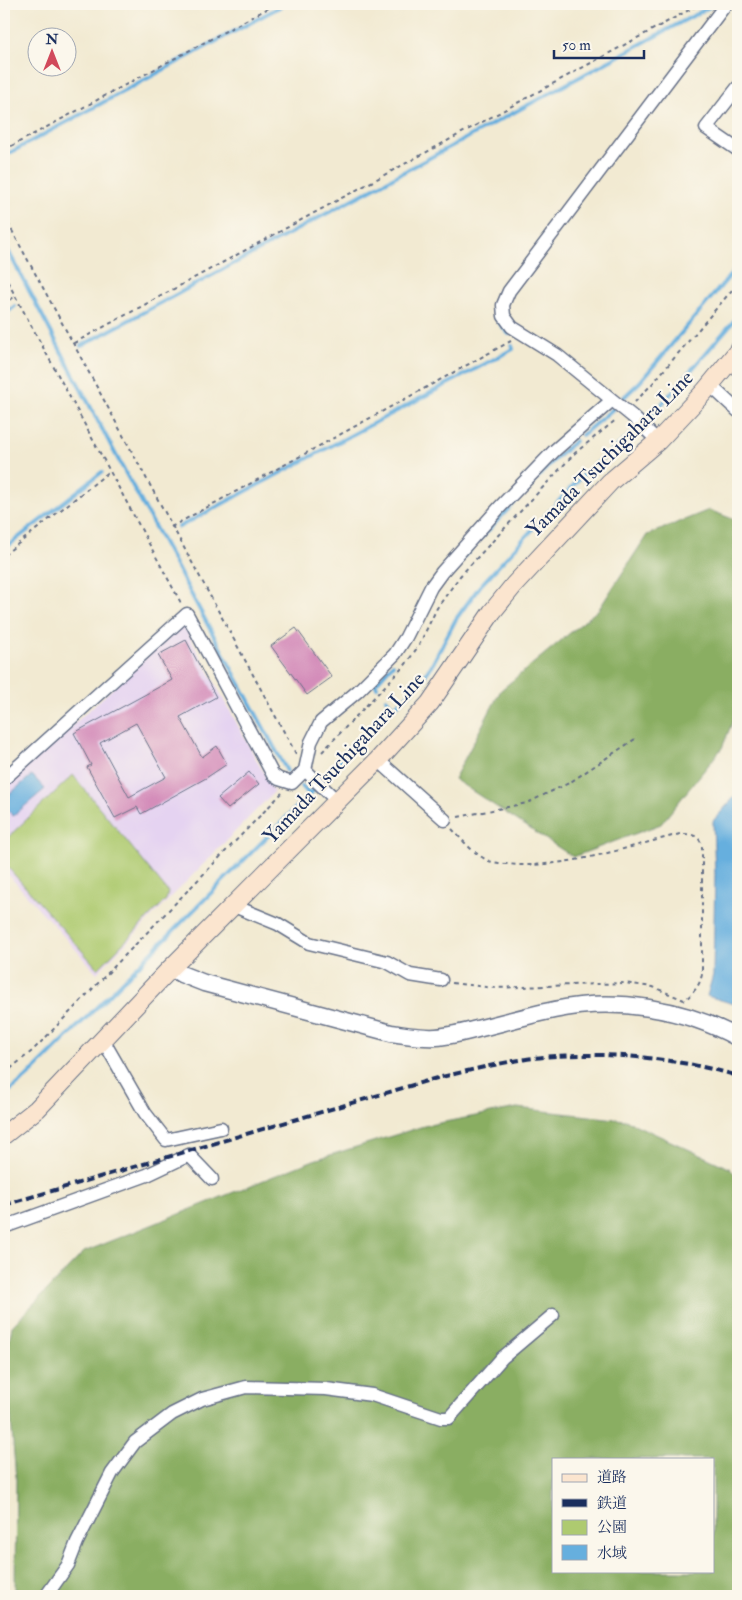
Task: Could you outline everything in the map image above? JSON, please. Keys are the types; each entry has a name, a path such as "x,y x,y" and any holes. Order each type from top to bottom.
{"main road":[{"name":"Yamada Tsuchigahara Line","path":"10,1130 37,1109 171,968 234,906 336,800 378,760 430,703 492,612 514,585 610,482 710,386 738,351"}],"street":[{"path":"656,438 557,355 512,327 504,316 503,305 509,291 726,4"},
{"path":"738,87 706,128 738,150"},
{"path":"710,386 738,411"},
{"path":"308,772 311,742 321,722 358,692 395,654 406,637 431,587 442,572 499,508 554,451 611,401"},
{"path":"4,779 187,614 273,775 279,779 292,782 308,772"},
{"path":"378,760 445,820"},
{"path":"308,772 336,800"},
{"path":"234,906 278,924 309,943 387,962 410,975 441,980"},
{"path":"171,968 181,974 213,985 391,1033 417,1037 452,1035 555,1009 604,1005 640,1007 668,1012 696,1020 738,1038"},
{"path":"103,1040 145,1114 166,1140 221,1128"},
{"path":"4,1144 10,1130"},
{"path":"4,1227 147,1175 189,1155 212,1179"},
{"path":"46,1596 68,1565 77,1542 112,1473 136,1442 172,1414 202,1399 246,1387 326,1389 372,1395 441,1418 449,1418 502,1358 553,1315"}],"path":[{"path":"4,150 276,4"},
{"path":"73,344 700,4"},
{"path":"4,216 171,527 308,772 406,664 419,645 437,608 460,576 575,453 629,414 738,283"},
{"path":"4,275 187,614"},
{"path":"4,305 15,296"},
{"path":"171,527 523,334"},
{"path":"4,555 110,471"},
{"path":"638,737 569,782 527,803 445,820 471,850 489,860 503,864 544,864 575,861 680,834 696,836 702,846 702,974 701,982 684,1000"},
{"path":"4,1074 46,1037 292,782"}],"shaded area":[{"path":"183,624 274,792 97,973 4,870 4,788"}],"green space":[{"path":"709,510 738,521 738,708 722,748 661,824 573,857 454,779 501,690 599,609 647,535"},
{"path":"73,775 168,892 166,900 98,969 4,863 4,841"},
{"path":"517,1108 625,1120 729,1168 738,1177 738,1596 15,1596 16,1479 6,1360 12,1326 84,1252 314,1160 424,1126"}],"water":[{"path":"32,775 45,789 13,816 4,806 4,799"},
{"path":"738,793 738,1005 707,996 713,975 715,874 713,821"}],"building":[{"path":"296,628 332,677 307,695 271,646"},
{"path":"186,640 216,697 180,717 202,757 217,746 227,764 206,778 141,814 137,807 115,818 87,767 91,765 74,733 172,680 158,655","holes":["136,723 166,777 129,797 100,743"]},
{"path":"249,772 259,784 228,809 218,798"}],"waterway":[{"path":"4,156 285,4"},
{"path":"81,346 715,4"},
{"path":"4,243 118,459 287,771"},
{"path":"623,398 640,382 738,266"},
{"path":"505,287 496,300 495,312 499,322 509,334"},
{"path":"4,315 15,306"},
{"path":"4,1095 26,1078 331,773 347,750 411,692 432,665 456,619 480,586 583,475 647,421 738,316"},
{"path":"179,527 513,349 512,346"},
{"path":"582,435 613,409"},
{"path":"455,566 554,460 575,441"},
{"path":"4,549 102,472"},
{"path":"377,687 375,684 393,664"},
{"path":"386,699 393,707"},
{"path":"302,786 309,794"}],"railway":[{"path":"4,1205 437,1078 512,1061 557,1056 626,1056 694,1065 738,1076"}]}
